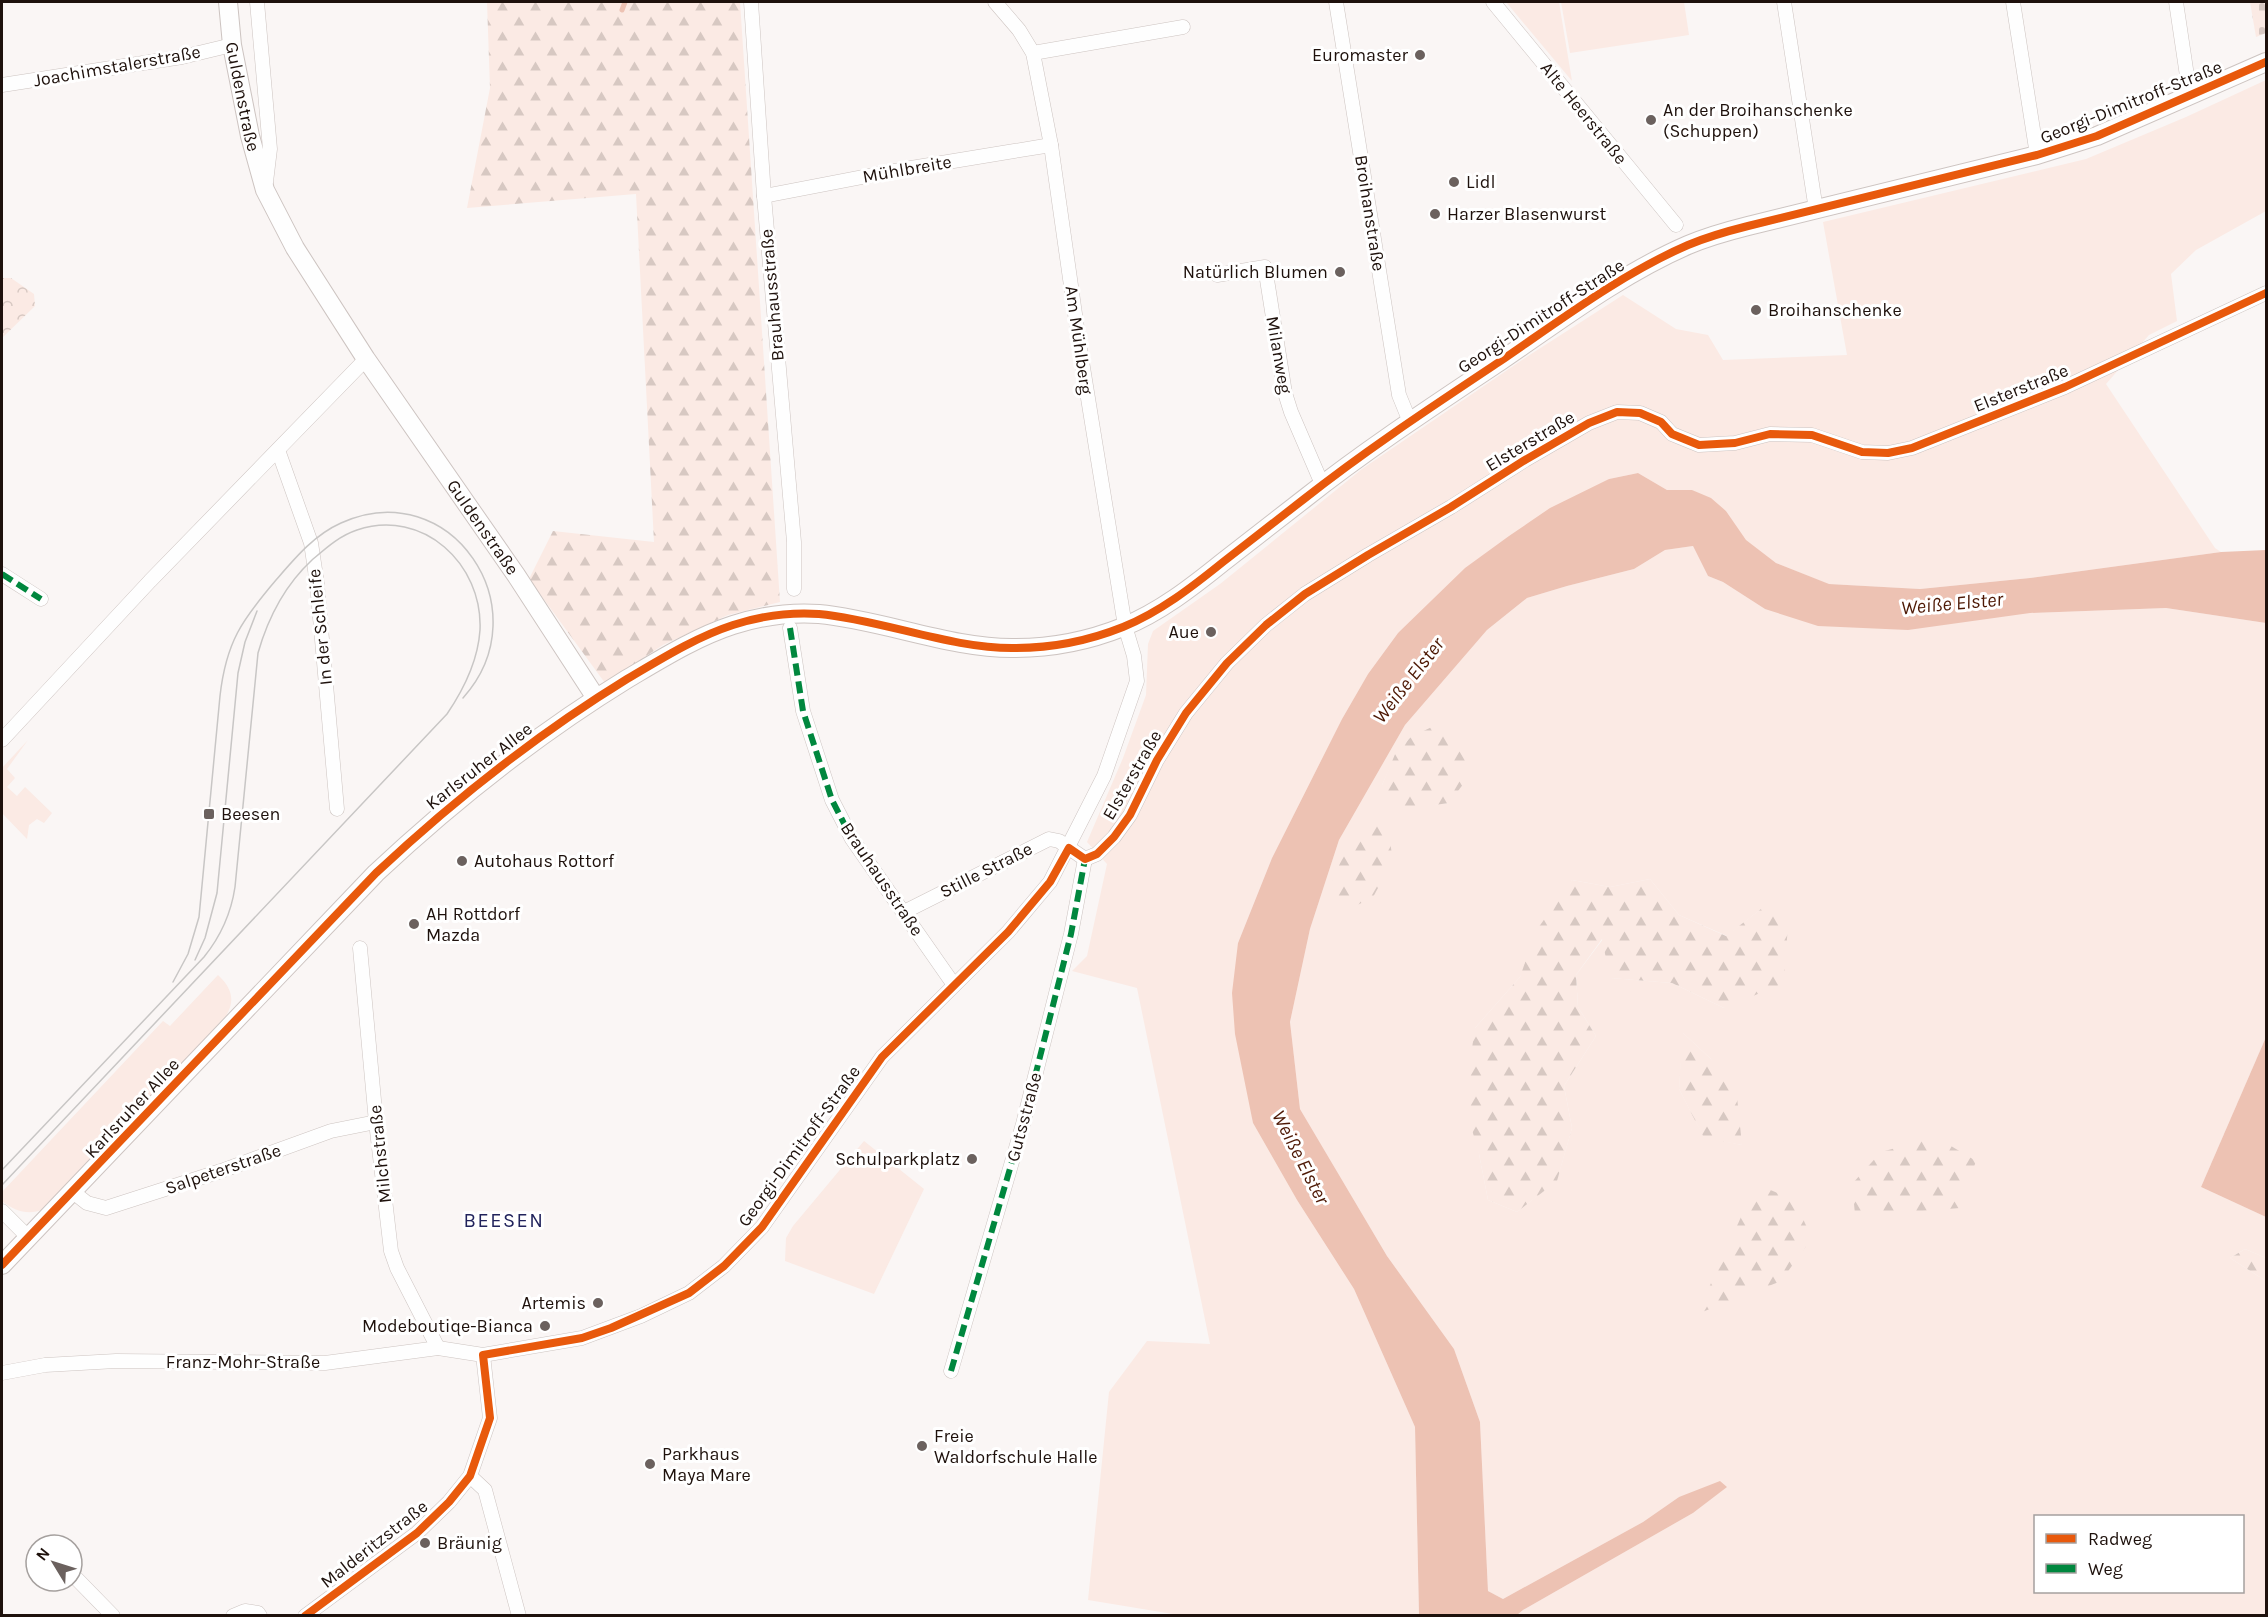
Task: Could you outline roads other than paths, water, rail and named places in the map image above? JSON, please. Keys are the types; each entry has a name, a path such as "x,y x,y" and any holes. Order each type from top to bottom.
{"street":[{"name":"Guldenstraße","path":"228,2 232,45 247,126 265,190 295,248 366,358 516,575 597,698"},
{"name":"Guldenstraße","path":"257,2 270,149 265,190"},
{"name":"Brauhausstraße","path":"751,2 764,196 794,542 794,589"},
{"name":"Am Mühlberg","path":"995,2 1019,30 1034,53 1051,145 1080,349 1125,626"},
{"name":"Broihanstraße","path":"1336,2 1399,395 1410,422"},
{"name":"Alte Heerstraße","path":"1493,2 1676,225"},
{"path":"1784,2 1816,210"},
{"path":"2013,2 2037,155"},
{"path":"2176,2 2190,96"},
{"path":"1034,53 1183,27"},
{"name":"Joachimstalerstraße","path":"2,85 182,57 232,45"},
{"name":"Georgi-Dimitroff-Straße","path":"483,1355 582,1338 611,1328 689,1293 724,1266 762,1227 882,1057 1008,932 1050,882 1104,776 1137,681 1134,656 1125,626 1162,607 1322,484 1410,422 1643,267 1714,235 2037,155 2097,136 2266,62"},
{"name":"Mühlbreite","path":"764,196 899,170 1051,145"},
{"name":"Milanweg","path":"1217,275 1265,267 1285,393 1322,484"},
{"name":"Elsterstraße","path":"1085,859 1097,854 1114,837 1130,815 1157,760 1186,713 1227,663 1266,625 1305,594 1589,423 1617,412 1640,413 1661,422 1672,434 1699,445 1735,443 1770,434 1812,435 1862,452 1888,453 1912,448 2065,387 2266,293"},
{"path":"2,740 90,645 366,358"},
{"name":"In der Schleife","path":"278,450 311,543 318,592 337,809"},
{"path":"2,574 41,598"},
{"name":"Karlsruher Allee","path":"2,1265 376,873 471,788 597,698 655,662 712,633 764,617 791,613 848,618 1011,649 1053,646 1088,640 1125,626"},
{"name":"Brauhausstraße","path":"790,628 803,711 832,800 852,839 954,985"},
{"name":"Stille Straße","path":"904,912 1048,839 1069,848"},
{"path":"1069,848 1085,859"},
{"name":"Gutsstraße","path":"951,1371 1023,1124 1071,934 1085,859"},
{"name":"Milchstraße","path":"360,948 391,1251 397,1268 438,1348"},
{"name":"Salpeterstraße","path":"74,1192 87,1203 106,1208 221,1171 331,1131 376,1122"},
{"path":"2,1210 29,1238"},
{"name":"Franz-Mohr-Straße","path":"2,1373 45,1365 116,1362 325,1364 438,1348 483,1355"},
{"name":"Malderitzstraße","path":"304,1616 417,1533 449,1502 470,1476 490,1418 483,1355"},
{"path":"470,1476 485,1490 519,1616"},
{"path":"84,1586 113,1616"},
{"path":"233,1616 244,1611 258,1613 260,1616"}],"water":[{"name":"Weiße Elster","path":"1638,473 1667,490 1692,490 1711,498 1726,511 1746,540 1776,563 1829,584 1920,589 2030,578 2221,552 2266,550 2266,623 2166,608 2030,613 1908,630 1818,626 1765,609 1723,582 1708,576 1693,546 1665,550 1634,569 1527,598 1487,630 1405,725 1339,840 1310,929 1290,1022 1300,1109 1387,1256 1454,1349 1480,1422 1488,1591 1503,1599 1643,1522 1679,1497 1720,1481 1727,1487 1693,1513 1517,1615 1419,1615 1415,1427 1354,1289 1297,1200 1253,1123 1235,1034 1232,993 1238,943 1272,858 1342,719 1368,674 1398,633 1465,568 1550,508 1609,479"},
{"path":"2266,1037 2266,1217 2201,1187"}],"waterway":[{"path":"622,10 625,2"}],"tram line":[{"path":"173,982 188,954 199,917 220,696 226,661 237,633 254,607 306,548 322,534 341,523 381,513 417,517 449,533 473,558 488,590 493,626 485,663 463,698"},
{"path":"2,1170 204,957 220,933 231,906 235,887 258,653 272,615 286,591 302,570 317,556 339,539 357,530 381,525 404,527 426,535 444,547 460,564 471,583 478,606 480,630 469,674 447,714 2,1185"},
{"path":"195,960 205,938 217,893 238,673 245,642 257,611"}],"place":[{"name":"Euromaster","path":"1420,55"},
{"name":"An der Broihanschenke (Schuppen)","path":"1651,120"},
{"name":"Lidl","path":"1454,182"},
{"name":"Harzer Blasenwurst","path":"1435,214"},
{"name":"Natürlich Blumen","path":"1340,272"},
{"name":"Broihanschenke","path":"1756,310"},
{"name":"Aue","path":"1211,632"},
{"name":"Beesen","path":"209,814"},
{"name":"Autohaus Rottorf","path":"462,861"},
{"name":"AH Rottdorf Mazda","path":"414,924"},
{"name":"Schulparkplatz","path":"972,1159"},
{"name":"Artemis","path":"598,1303"},
{"name":"Modeboutiqe-Bianca","path":"545,1326"},
{"name":"Freie Waldorfschule Halle","path":"922,1446"},
{"name":"Parkhaus Maya Mare","path":"650,1464"},
{"name":"Bräunig","path":"425,1543"}],"district":[{"name":"BEESEN","path":"504,1220"}]}
